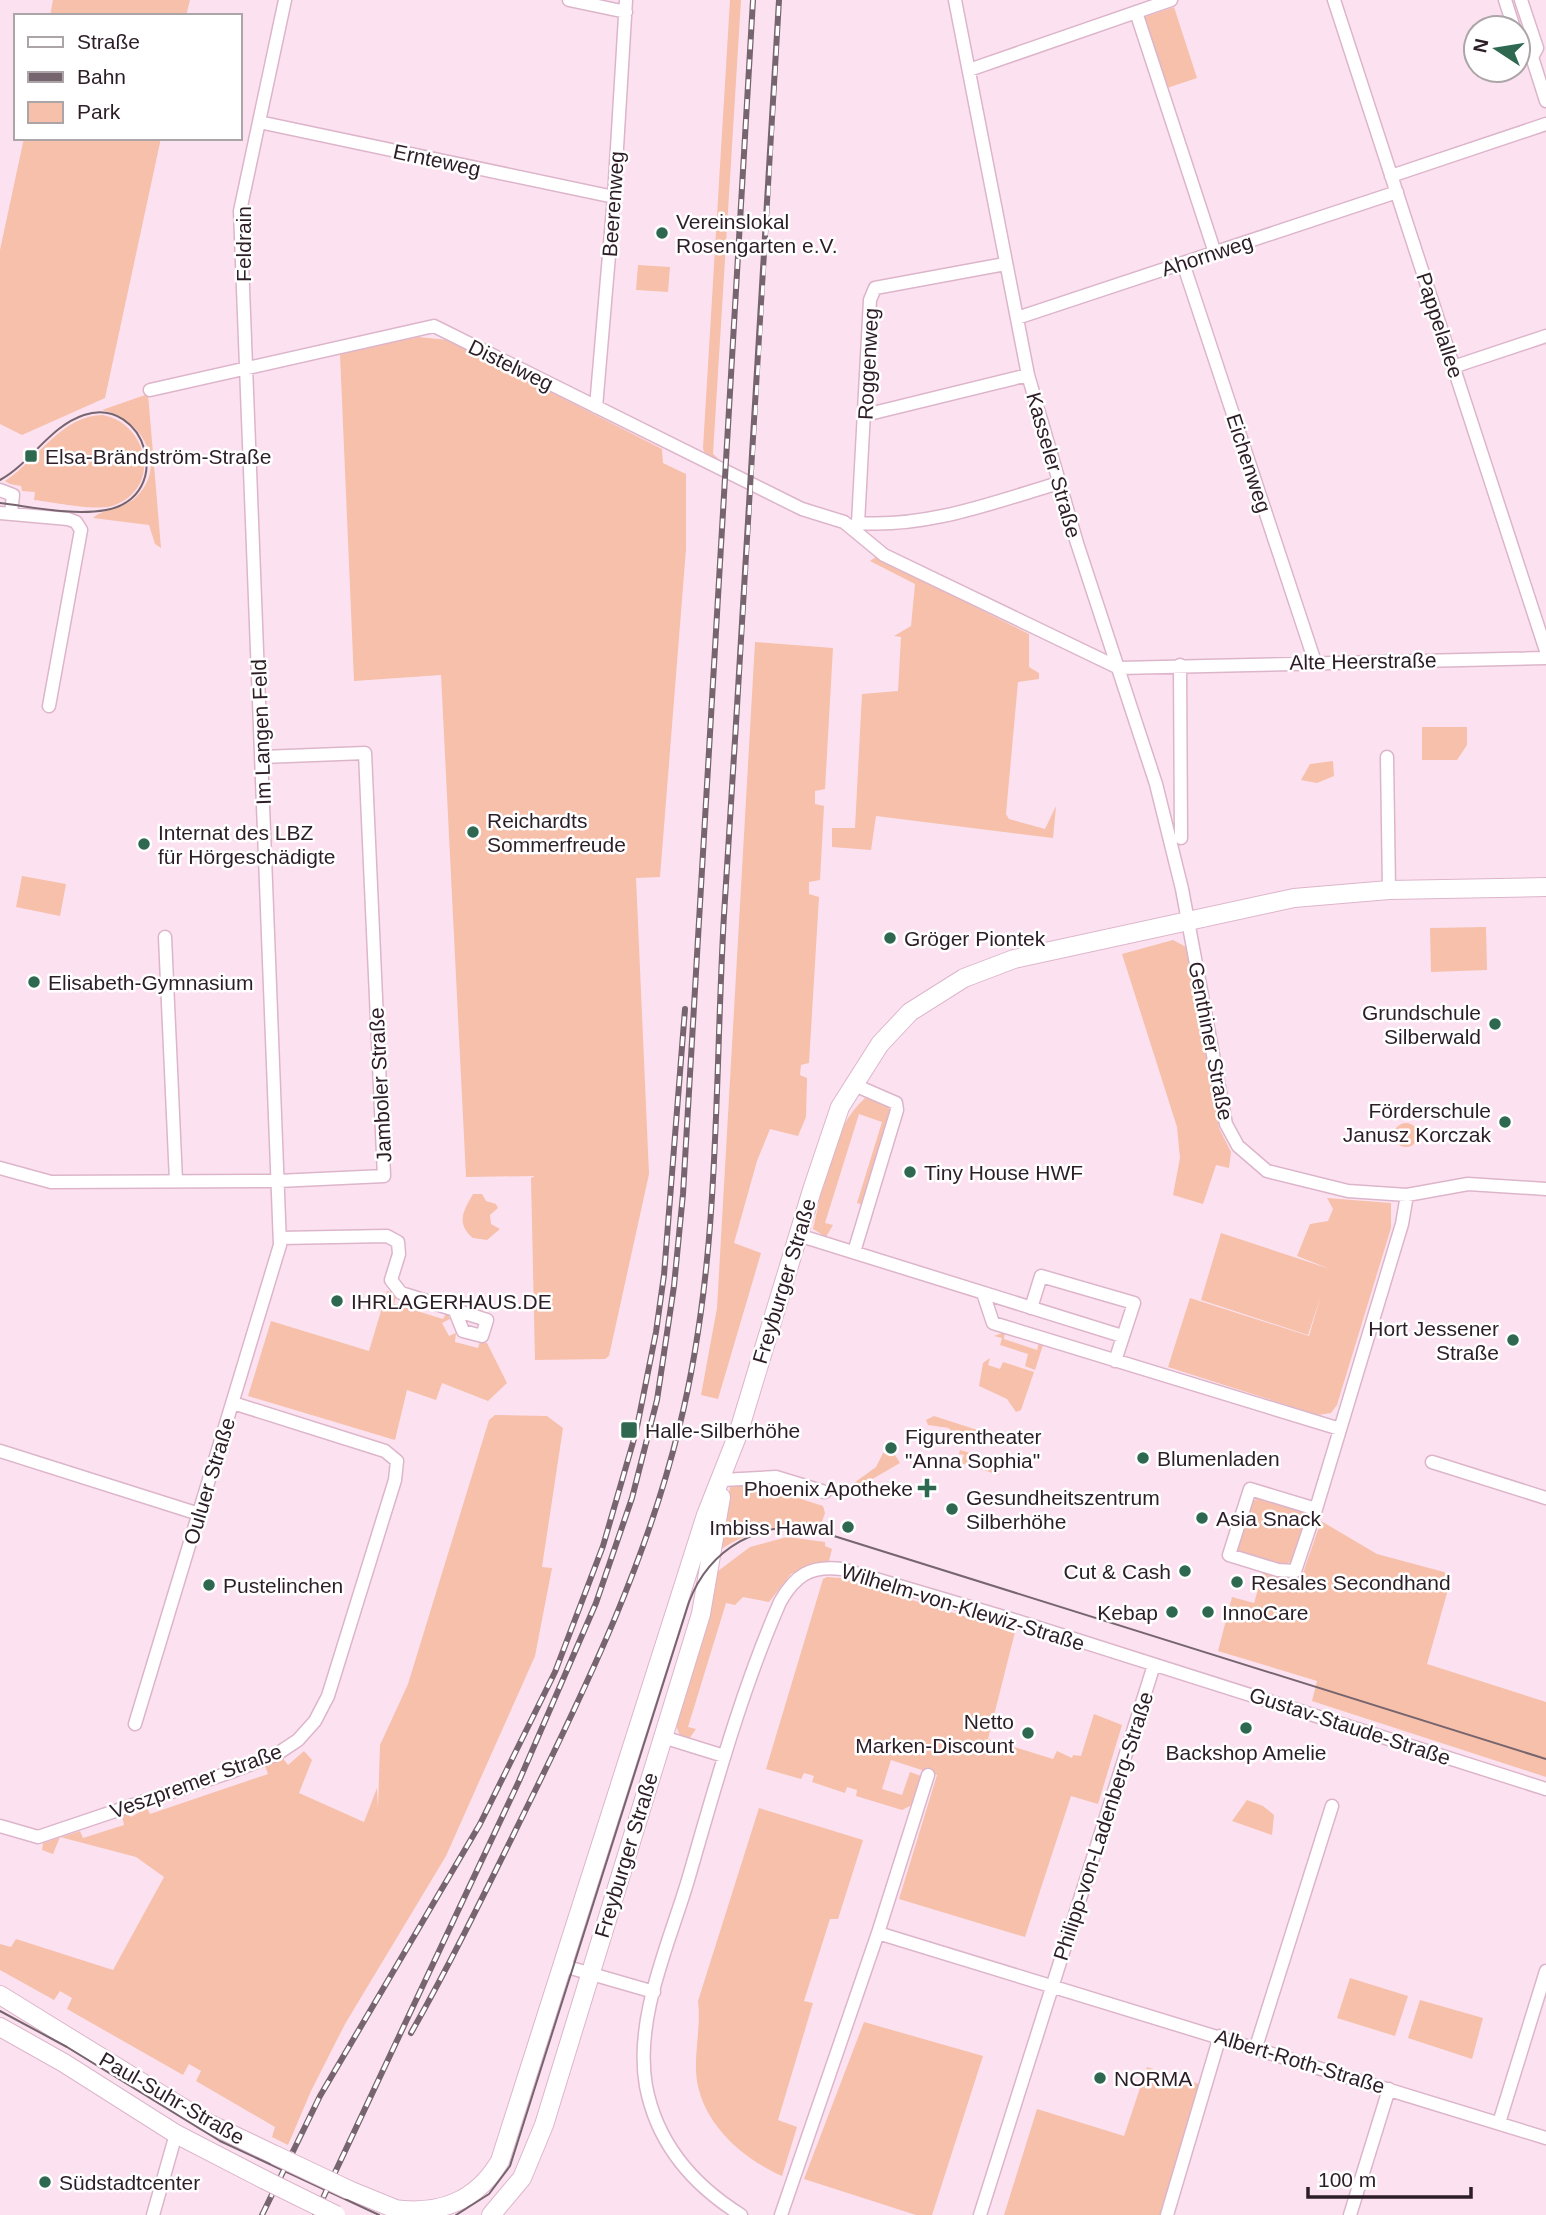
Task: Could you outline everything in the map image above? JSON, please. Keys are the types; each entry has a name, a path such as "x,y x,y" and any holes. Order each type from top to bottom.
{"street":[{"name":"Feldrain","path":"246,367 240,211 285,0"},
{"path":"569,0 626,6"},
{"name":"Kasseler Straße","path":"955,0 1028,375 1059,483 1156,784 1187,921"},
{"path":"969,70 1139,7 1171,0"},
{"name":"Pappelallee","path":"1334,0 1546,651"},
{"name":"Beerenweg","path":"596,407 614,197 626,6"},
{"path":"1139,7 1215,253"},
{"path":"1532,33 1537,48 1532,57 1546,101"},
{"name":"Ernteweg","path":"259,122 614,197"},
{"path":"1391,176 1546,124"},
{"name":"Ahornweg","path":"1017,317 1396,192"},
{"name":"Eichenweg","path":"1184,263 1315,662"},
{"name":"Roggenweg","path":"855,525 865,415 870,300 875,288 1005,264"},
{"name":"Distelweg","path":"150,390 434,326 802,509 855,525"},
{"path":"1453,366 1546,336"},
{"name":"Im Langen Feld","path":"246,367 278,1181"},
{"path":"865,415 1028,375"},
{"path":"855,525 902,523 943,517 1059,483"},
{"path":"0,490 9,491 13,495 5,514 68,519 76,522 81,530 49,706"},
{"name":"Alte Heerstraße","path":"855,525 884,555 1119,668 1546,659"},
{"path":"1180,665 1181,838"},
{"name":"Jamboler Straße","path":"0,1168 51,1182 278,1181 384,1176 365,753 262,757"},
{"path":"1387,757 1389,890"},
{"name":"Freyburger Straße","path":"460,2203 485,2184 500,2161 706,1515 722,1480 826,1146 852,1084 880,1044 910,1012 964,978 1049,949 1294,898 1389,890 1546,887"},
{"name":"Genthiner Straße","path":"1187,921 1226,1124 1238,1146 1267,1171 1348,1191 1407,1195 1468,1184 1546,1189"},
{"path":"165,937 176,1181"},
{"path":"852,1084 896,1103 897,1110 854,1252"},
{"name":"Ouluer Straße","path":"135,1724 276,1266 280,1238 278,1181"},
{"path":"1316,1508 1250,1489 1229,1555 1278,1570 1295,1571 1316,1508 1402,1224 1407,1195"},
{"path":"798,1235 1122,1336"},
{"path":"280,1238 387,1236 398,1242 399,1248 391,1280 395,1288 401,1293 455,1311"},
{"path":"1031,1308 1041,1276 1134,1303 1115,1361"},
{"path":"983,1293 993,1323 1340,1429"},
{"name":"Veszpremer Straße","path":"0,1826 38,1837 164,1795 277,1754 298,1740 314,1721 331,1685 395,1479 397,1461 385,1451 233,1403"},
{"path":"0,1451 199,1514"},
{"path":"1432,1462 1546,1497"},
{"path":"722,1480 776,1477 825,1492"},
{"name":"Freyburger Straße","path":"491,2215 513,2192 544,2125 701,1614 722,1480"},
{"name":"Wilhelm-von-Klewiz-Straße","path":"741,2215 694,2180 664,2140 646,2086 644,2038 654,1992 724,1756 780,1602 790,1584 806,1571 824,1567 842,1569 1154,1665"},
{"name":"Gustav-Staude-Straße","path":"1154,1665 1546,1789"},
{"name":"Philipp-von-Ladenberg-Straße","path":"980,2215 1154,1665"},
{"path":"663,1737 724,1756"},
{"path":"781,2215 878,1933 928,1775"},
{"path":"1256,2047 1332,1806"},
{"name":"Albert-Roth-Straße","path":"878,1933 1546,2138"},
{"path":"564,1966 654,1992"},
{"path":"1499,2123 1546,1971"},
{"name":"Paul-Suhr-Straße","path":"0,1995 206,2122 349,2190 401,2212 428,2212 460,2203"},
{"name":"Paul-Suhr-Straße","path":"0,2027 64,2063 176,2134 337,2215"},
{"path":"1167,2215 1220,2036"},
{"path":"1350,2215 1389,2089"},
{"path":"153,2215 176,2134"},
{"path":"510,2215 513,2192"}],"green space":[{"path":"53,0 190,0 186,14 50,14"},
{"path":"730,0 741,0 713,454 722,462 704,452 703,448"},
{"path":"1174,7 1197,78 1167,88 1144,17"},
{"path":"24,140 161,140 105,398 22,435 0,424 0,250"},
{"path":"638,265 670,267 668,292 636,290"},
{"path":"418,337 449,340 662,449 663,463 686,474 686,549 660,877 636,878 649,1174 609,1356 605,1359 535,1360 531,1178 535,1176 466,1177 441,675 354,681 340,354"},
{"path":"148,394 161,548 155,544 149,525 93,518 132,501 146,483 150,470 146,444 138,432 116,414 102,410"},
{"path":"103,415 130,430 139,443 144,471 139,485 130,496 107,507 75,506 34,500 35,492 22,491 21,486 5,481 62,430 88,417"},
{"path":"876,557 1029,634 1029,667 1039,673 1039,679 1018,682 1006,814 1009,819 1045,829 1056,806 1053,838 876,816 871,850 832,847 832,828 855,828 862,694 898,691 901,637 894,636 911,626 915,584 870,561"},
{"path":"755,642 833,648 825,789 815,791 815,804 824,806 820,880 809,882 809,894 819,897 809,1063 801,1065 800,1075 807,1078 806,1117 798,1136 770,1129 757,1161 734,1243 761,1253 718,1399 701,1395 717,1308"},
{"path":"1422,727 1467,727 1467,745 1457,760 1422,760"},
{"path":"1333,761 1334,776 1317,783 1301,780 1310,764"},
{"path":"22,876 66,884 60,916 16,907"},
{"path":"1486,927 1487,970 1431,972 1430,928"},
{"path":"1173,940 1190,949 1219,1128 1231,1152 1229,1168 1216,1165 1203,1204 1173,1195 1180,1158 1177,1127 1122,954"},
{"path":"865,1098 885,1104 891,1111 864,1205 857,1203 882,1122 859,1114 825,1223 833,1225 826,1237 813,1229 825,1176 844,1126"},
{"path":"1406,1123 1415,1126 1418,1135 1415,1144 1406,1147 1397,1144 1394,1135 1397,1126"},
{"path":"473,1194 482,1194 486,1201 496,1204 498,1208 490,1215 491,1224 500,1229 487,1240 473,1238 464,1227 464,1211"},
{"path":"1327,1198 1391,1203 1391,1228 1337,1405 1331,1413 1318,1415 1168,1367 1190,1298 1309,1336 1321,1295 1308,1335 1201,1300 1221,1233 1330,1269 1297,1256 1310,1224 1328,1221 1333,1209"},
{"path":"387,1291 397,1294 394,1304 443,1319 447,1312 450,1319 442,1323 449,1336 456,1333 455,1342 478,1348 480,1341 487,1343 507,1383 488,1401 442,1383 436,1400 407,1390 395,1440 248,1396 271,1321 369,1351"},
{"path":"1005,1332 1004,1339 1037,1350 1039,1343 1043,1345 1035,1370 1025,1366 1028,1354 1000,1345 1002,1338 994,1336"},
{"path":"990,1358 988,1365 1000,1369 1003,1362 1034,1372 1021,1410 1016,1412 1007,1399 979,1386 983,1363"},
{"path":"495,1415 547,1416 563,1428 542,1567 552,1568 535,1656 446,1856 345,2024 311,2091 288,2145 272,2137 275,2127 196,2081 201,2071 189,2064 183,2075 67,2009 72,1998 60,1991 54,2000 0,1970 0,1944 11,1947 16,1939 113,1970 164,1877 136,1857 61,1837 80,1831 83,1838 124,1825 122,1816 128,1814 131,1817 147,1808 150,1814 268,1774 265,1766 282,1757 288,1765 304,1751 312,1760 299,1793 364,1822 377,1788 378,1808 380,1745 408,1684 489,1420"},
{"path":"934,1416 996,1436 990,1440 928,1425 926,1420"},
{"path":"960,1450 995,1460 999,1475 961,1463 964,1455 959,1454"},
{"path":"883,1453 895,1455 900,1463 862,1485 854,1483 876,1467"},
{"path":"775,1481 773,1490 823,1506 825,1513 821,1524 830,1527 829,1531 799,1526 771,1528 744,1537 717,1552 731,1483"},
{"path":"1261,1497 1300,1507 1308,1525 1298,1555 1291,1562 1280,1565 1240,1554 1237,1548 1248,1503"},
{"path":"1321,1521 1377,1554 1444,1572 1451,1579 1427,1664 1546,1702 1546,1777 1312,1701 1317,1681 1218,1651 1232,1597 1254,1603 1265,1566 1302,1576"},
{"path":"787,1537 825,1542 825,1546 832,1549 829,1561 815,1563 791,1574 769,1602 743,1597 735,1605 726,1603 688,1727 696,1729 689,1739 680,1736 675,1723 714,1574 750,1547"},
{"path":"841,1578 1015,1632 988,1739 1053,1759 1057,1751 1072,1758 1073,1755 1081,1756 1094,1714 1122,1725 1098,1804 1071,1796 1025,1937 899,1899 937,1775 891,1760 882,1789 902,1795 910,1772 924,1777 912,1805 902,1810 856,1796 857,1790 847,1787 845,1793 812,1782 814,1776 804,1773 801,1779 766,1769 823,1579"},
{"path":"1247,1800 1263,1806 1274,1815 1272,1835 1232,1821"},
{"path":"759,1808 863,1840 838,1919 830,1919 804,2001 813,2003 778,2120 797,2127 782,2176 752,2159 725,2136 705,2106 696,2072 698,2001"},
{"path":"60,1838 53,1854 42,1850 43,1843"},
{"path":"1350,1978 1408,1996 1395,2036 1337,2018"},
{"path":"1420,2000 1483,2018 1472,2059 1408,2038"},
{"path":"864,2022 983,2056 932,2215 916,2215 804,2179"},
{"path":"1147,2067 1205,2086 1161,2215 1004,2215 1037,2109 1124,2136"}],"tram line":[{"path":"0,480 21,465 50,436 84,415 105,413 123,419 136,433 144,450 146,469 141,486 128,501 106,510 67,511 0,503"},
{"path":"456,2215 489,2194 510,2166 689,1602 710,1567 740,1541 758,1533 797,1528 818,1531 1546,1759"},
{"path":"0,2011 67,2047 220,2141 379,2215"}],"railway":[{"path":"315,2215 519,1781 596,1603 632,1498 657,1400 674,1286 683,1194 753,0"},
{"path":"411,2033 458,1946 531,1799 615,1618 666,1477 693,1365 714,1173 724,915 779,0"},
{"path":"262,2215 320,2096 480,1824 555,1672 603,1546 636,1432 656,1332 664,1275 685,1009"}],"place":[{"name":"Vereinslokal Rosengarten e.V.","path":"662,233"},
{"name":"Elsa-Brändström-Straße","path":"31,456"},
{"name":"Reichardts Sommerfreude","path":"473,832"},
{"name":"Internat des LBZ für Hörgeschädigte","path":"144,844"},
{"name":"Gröger Piontek","path":"890,938"},
{"name":"Elisabeth-Gymnasium","path":"34,982"},
{"name":"Grundschule Silberwald","path":"1495,1024"},
{"name":"Förderschule Janusz Korczak","path":"1505,1122"},
{"name":"Tiny House HWF","path":"910,1172"},
{"name":"IHRLAGERHAUS.DE","path":"337,1301"},
{"name":"Hort Jessener Straße","path":"1513,1340"},
{"name":"Halle-Silberhöhe","path":"629,1430"},
{"name":"Figurentheater \"Anna Sophia\"","path":"891,1448"},
{"name":"Blumenladen","path":"1143,1458"},
{"name":"Phoenix Apotheke","path":"927,1488"},
{"name":"Gesundheitszentrum Silberhöhe","path":"952,1509"},
{"name":"Asia Snack","path":"1202,1518"},
{"name":"Imbiss Hawal","path":"848,1527"},
{"name":"Cut & Cash","path":"1185,1571"},
{"name":"Resales Secondhand","path":"1237,1582"},
{"name":"Pustelinchen","path":"209,1585"},
{"name":"Kebap","path":"1172,1612"},
{"name":"InnoCare","path":"1208,1612"},
{"name":"Backshop Amelie","path":"1246,1728"},
{"name":"Netto Marken-Discount","path":"1028,1733"},
{"name":"NORMA","path":"1100,2078"},
{"name":"Südstadtcenter","path":"45,2182"}]}
